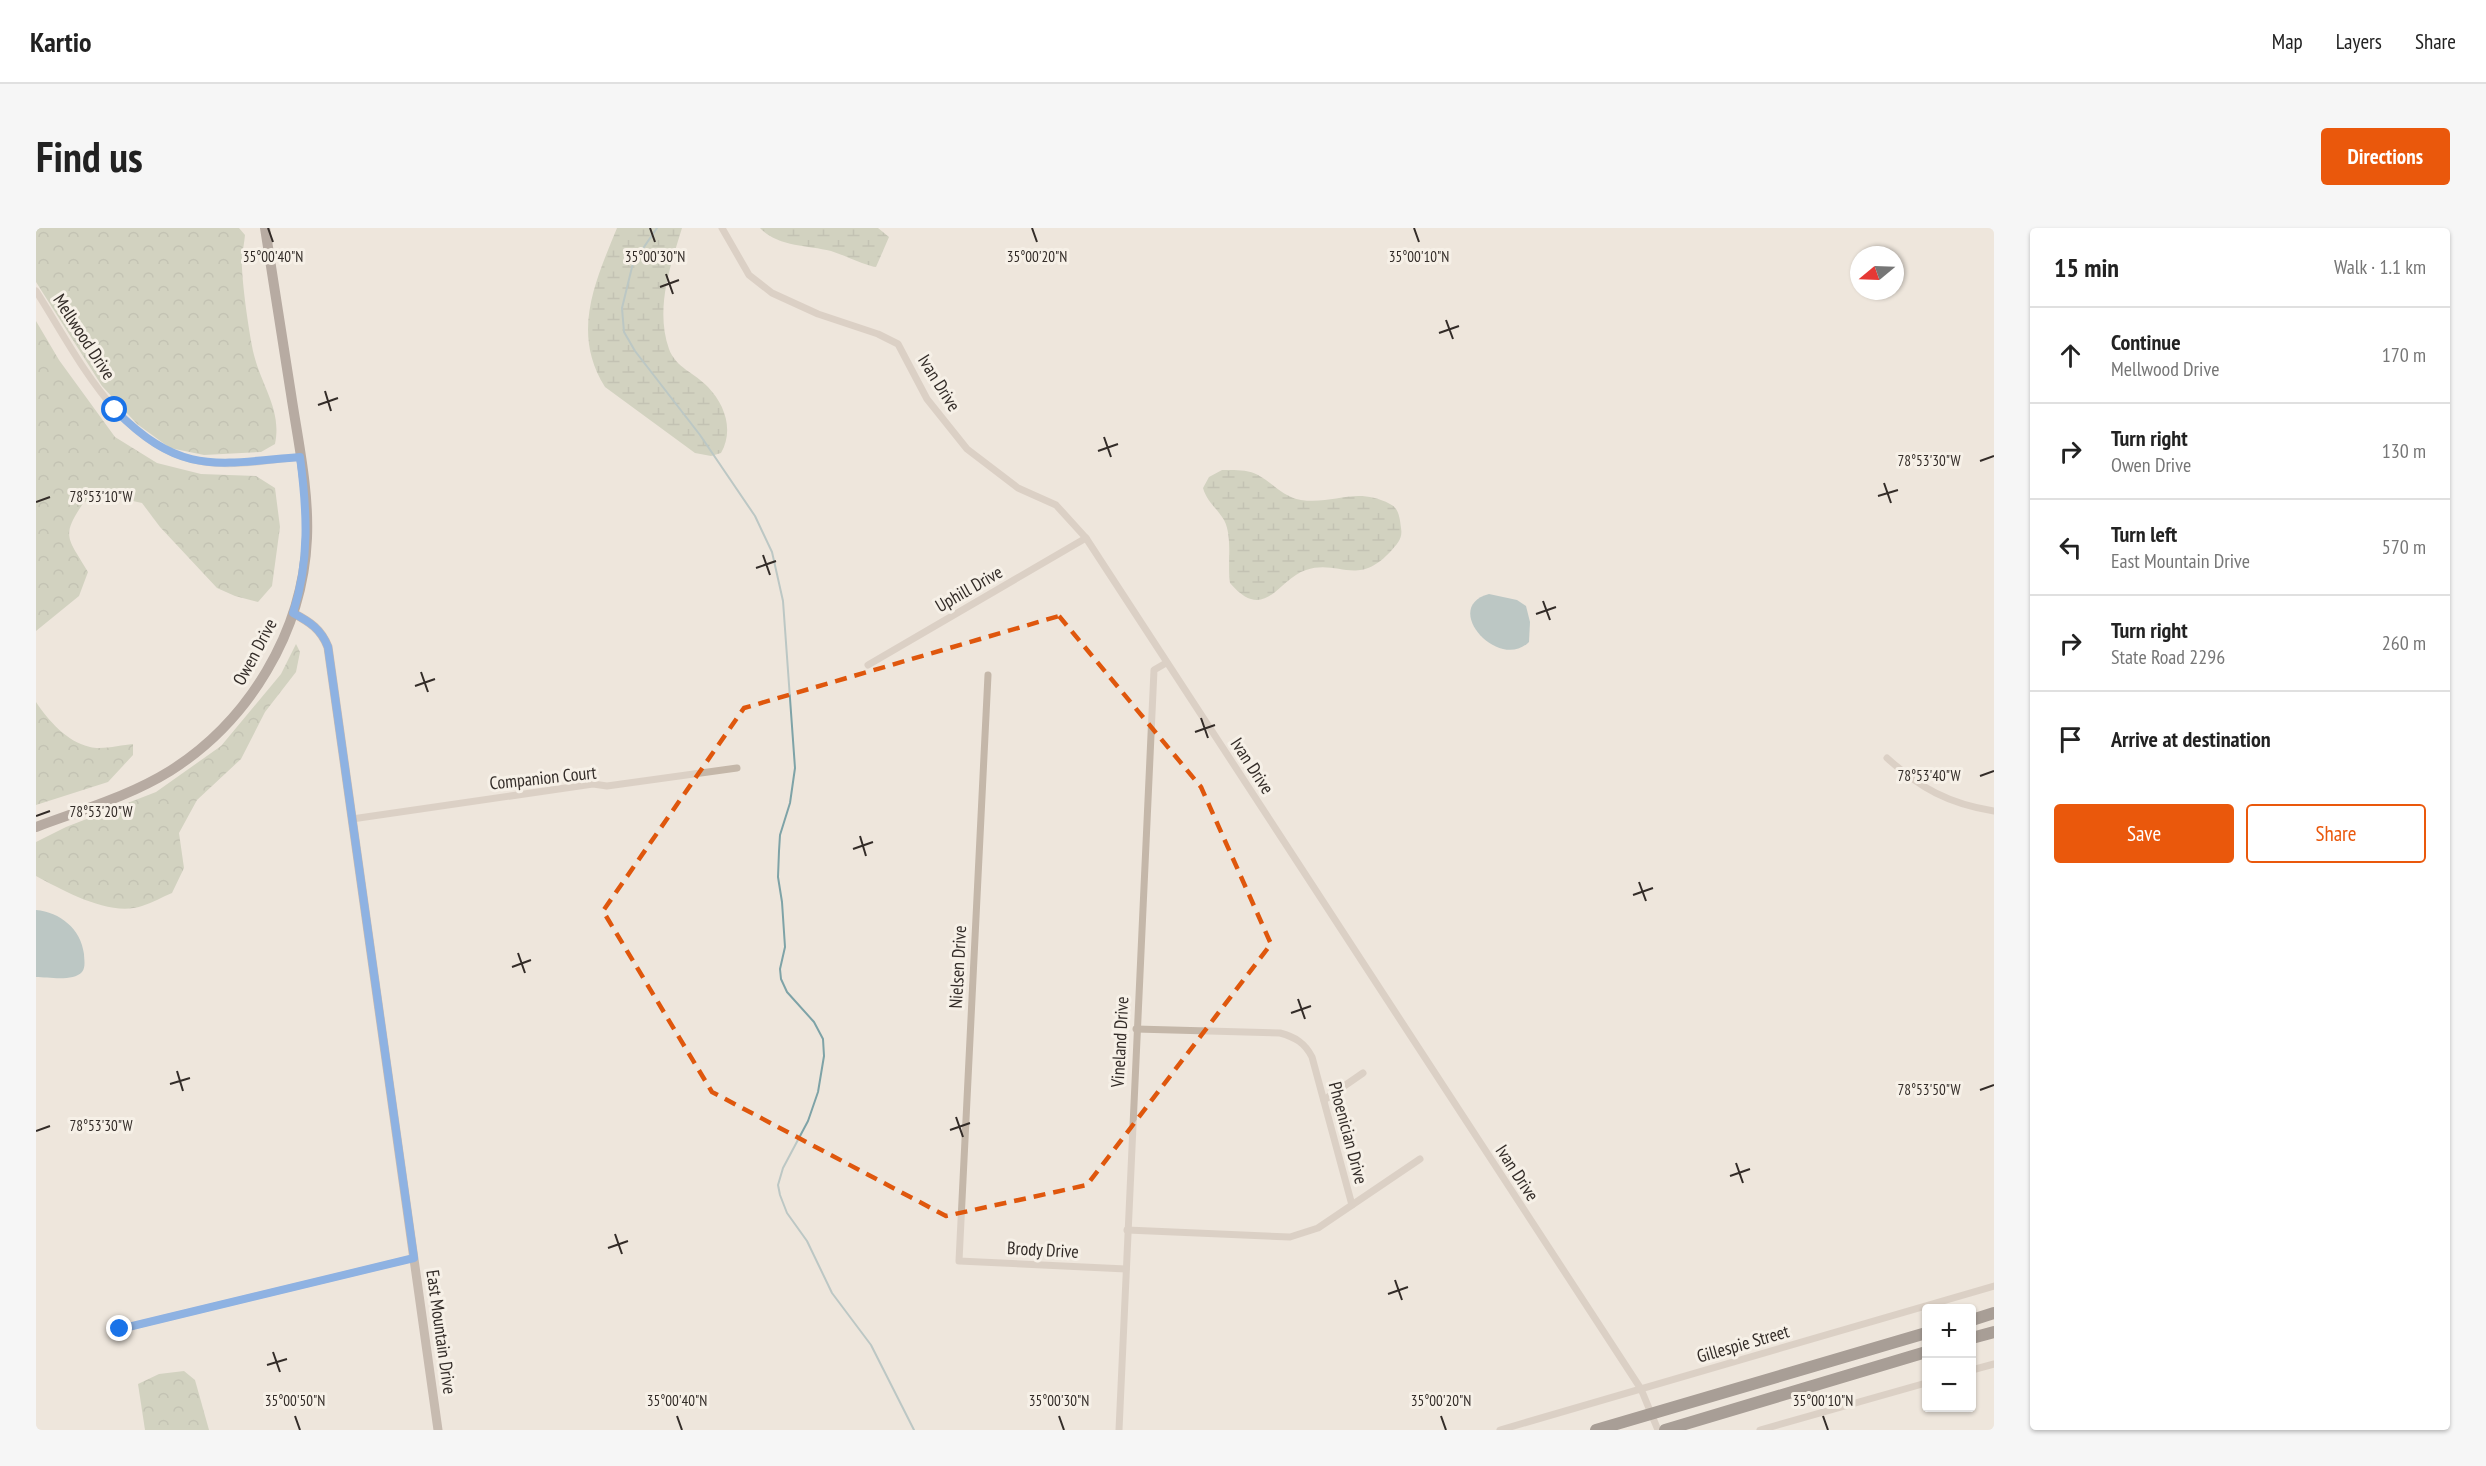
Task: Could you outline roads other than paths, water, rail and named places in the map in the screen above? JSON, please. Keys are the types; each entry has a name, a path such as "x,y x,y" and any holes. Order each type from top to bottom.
{"highway":[{"path":"1976,1318 1994,1313"},
{"path":"1976,1337 1994,1332"},
{"path":"1596,1430 1922,1334"},
{"path":"1665,1430 1922,1353"}],"main road":[{"name":"Owen Drive","path":"36,827 132,791 168,772 198,750 229,722 257,688 277,651 293,613 300,587 307,539 300,457 265,228"}],"street":[{"name":"Ivan Drive","path":"722,228 749,275 772,293 819,314 878,334 898,344 927,399 967,449 1018,488 1056,505 1086,538 1641,1389 1658,1430"},
{"name":"Mellwood Drive","path":"36,291 104,397 131,425 161,448 183,458 219,463 300,457"},
{"name":"Uphill Drive","path":"868,665 1086,538"},
{"name":"East Mountain Drive","path":"293,613 319,630 328,647 438,1430"},
{"name":"Vineland Drive","path":"1119,1430 1154,669 1166,663"},
{"name":"Nielsen Drive","path":"959,1261 988,675"},
{"path":"1887,758 1906,775 1932,792 1968,806 1994,811"},
{"name":"Companion Court","path":"352,819 592,784 607,786 737,768"},
{"name":"Phoenician Drive","path":"1127,1230 1290,1237 1318,1228 1352,1205 1309,1050 1289,1036 1136,1029"},
{"path":"1324,1100 1363,1073"},
{"path":"1352,1205 1420,1159"},
{"path":"120,1329 414,1258"},
{"name":"Brody Drive","path":"959,1261 1126,1269"},
{"name":"Gillespie Street","path":"1500,1430 1994,1286"},
{"path":"1976,1369 1994,1364"},
{"path":"1760,1430 1922,1384"}],"water":[{"path":"1489,594 1517,600 1526,606 1530,622 1529,642 1517,649 1503,649 1490,643 1479,634 1472,623 1470,611 1475,601"},
{"path":"36,910 61,918 79,937 84,963 82,972 78,975 67,978 36,977"}],"waterway":[{"path":"657,228 633,263 622,308 624,332 635,351 700,435 755,516 772,552 783,601 795,768 790,803 780,835 778,877 785,947 780,969 781,979 787,992 814,1022 823,1039 824,1056 818,1092 808,1121 783,1168 778,1185 780,1195 787,1213 807,1241 832,1293 871,1345 914,1430"}]}
